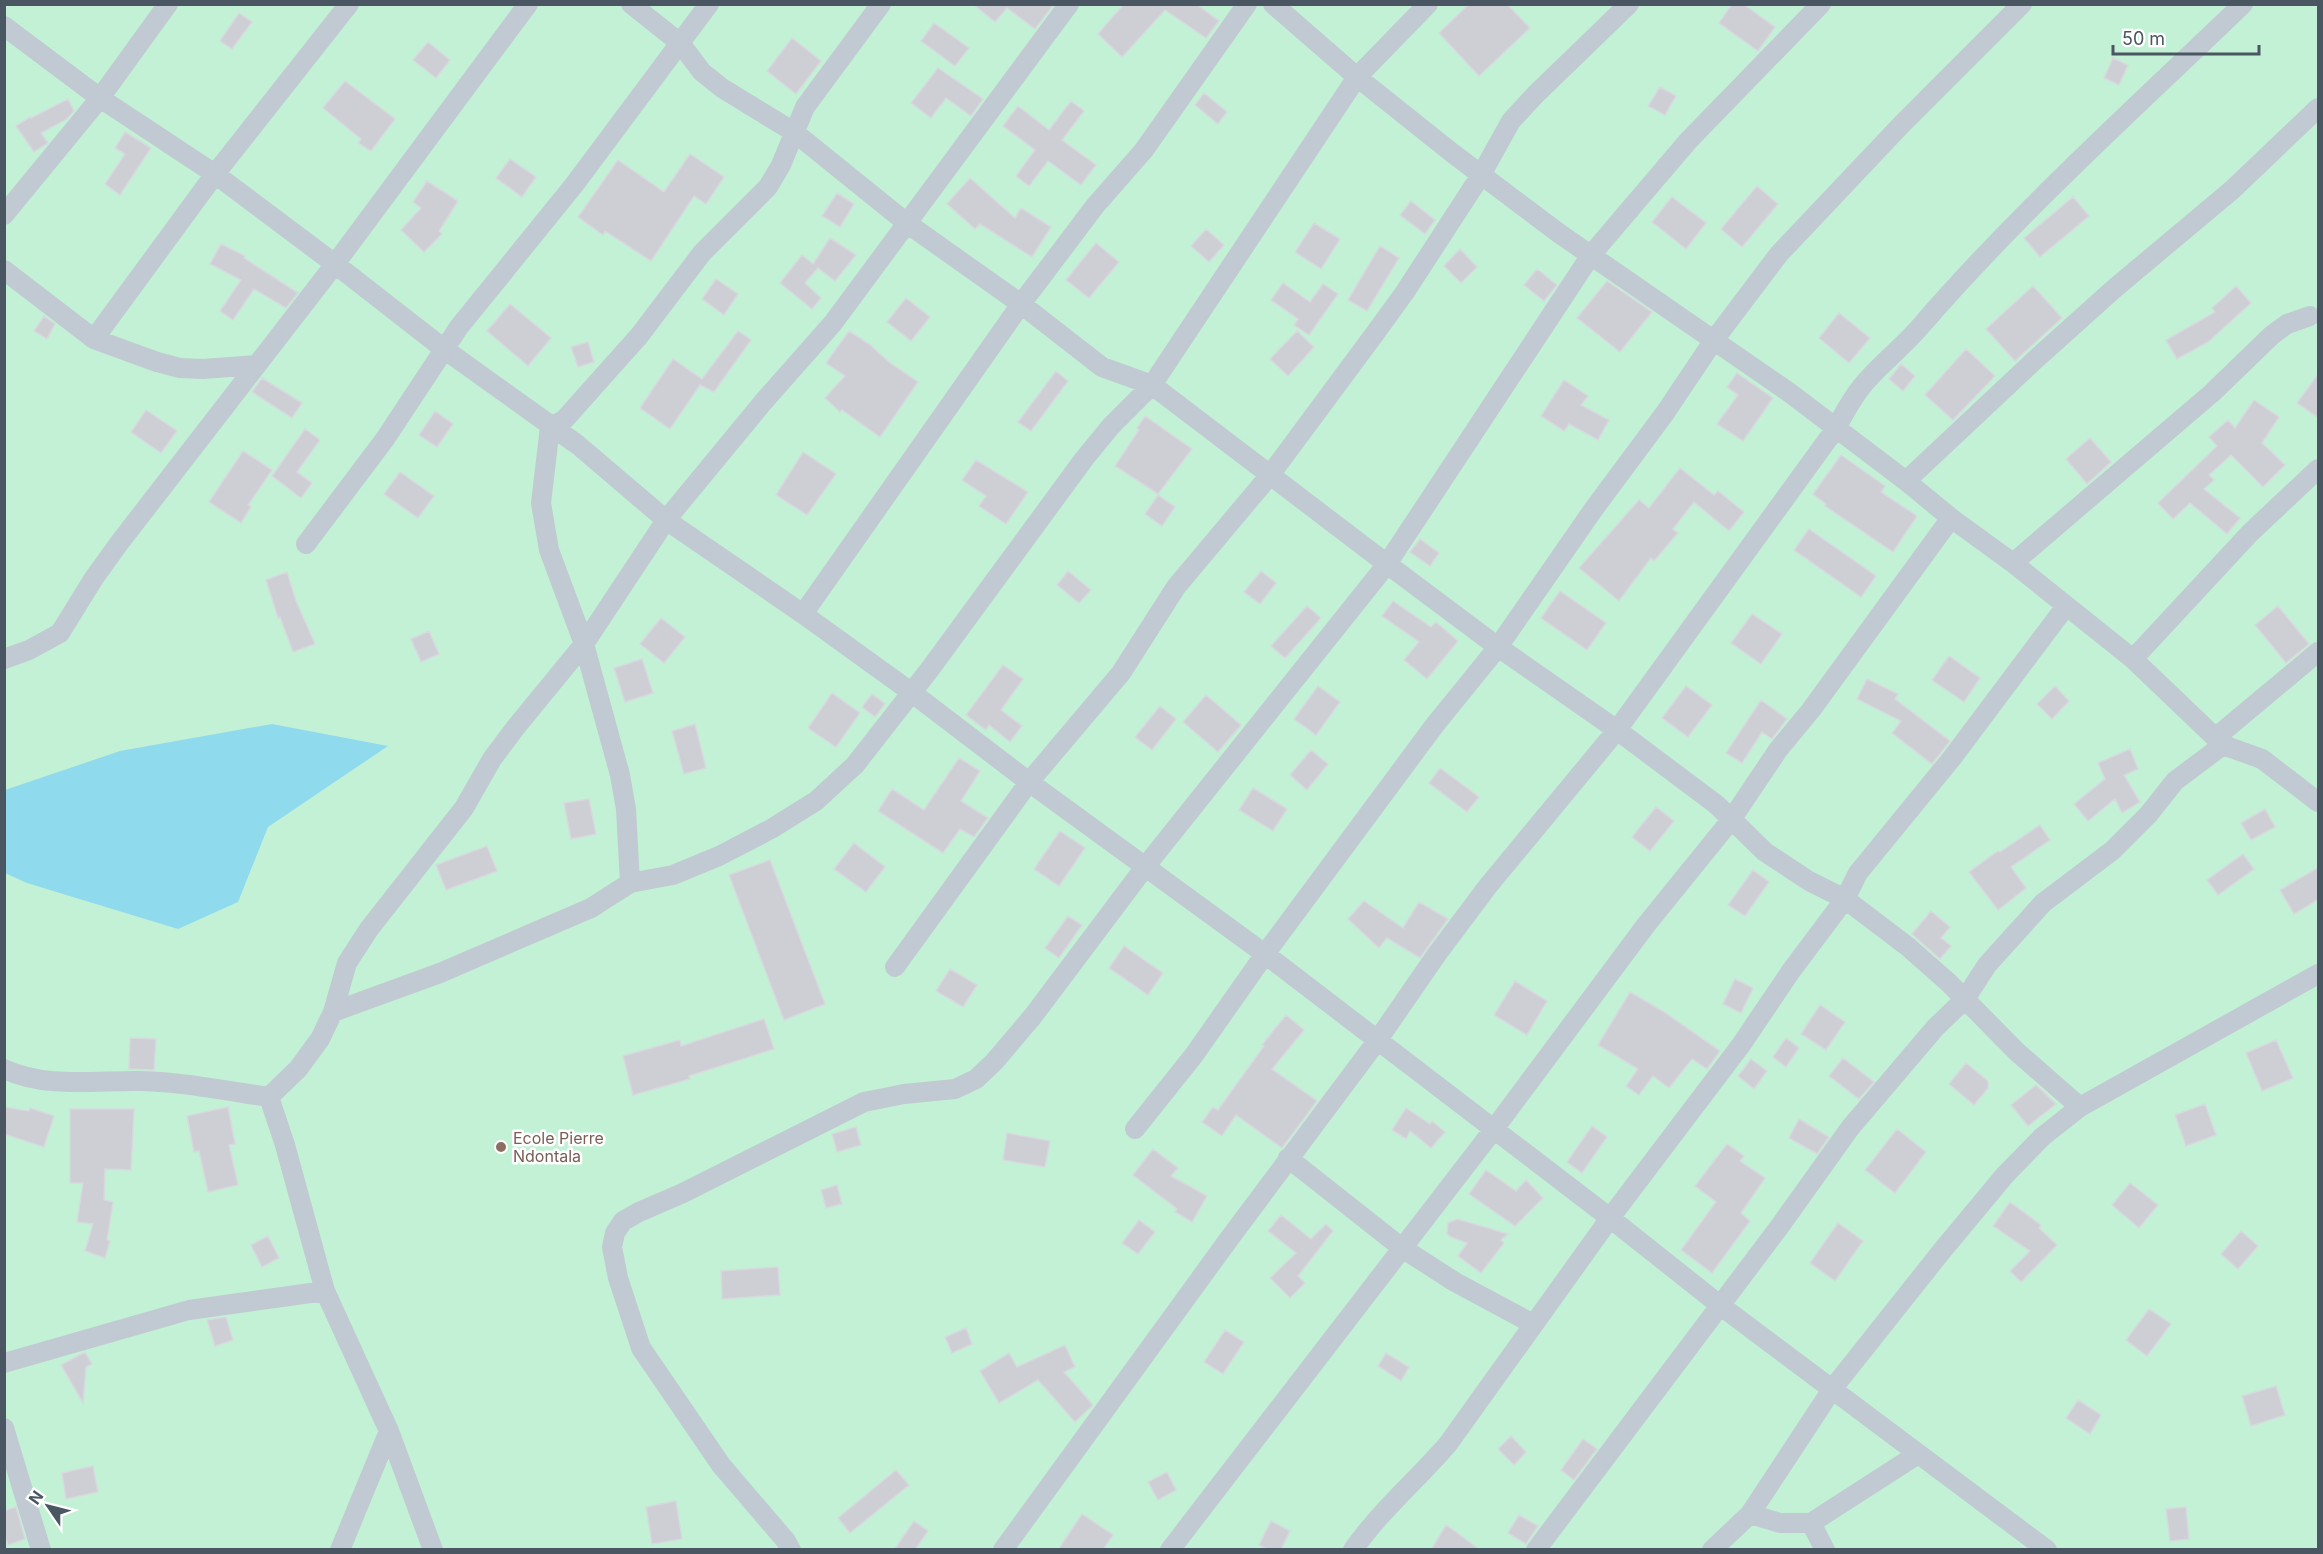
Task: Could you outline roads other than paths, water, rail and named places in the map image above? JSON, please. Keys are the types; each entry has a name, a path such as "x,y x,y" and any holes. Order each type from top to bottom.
{"street":[{"path":"4,215 100,98 168,4"},
{"path":"94,339 215,174 349,4"},
{"path":"4,659 29,650 60,633 113,551 335,264 528,4"},
{"path":"631,4 680,43 702,72 745,104 794,132 908,224 1020,304 1102,367 1152,385 1498,647 1617,730 1717,806 1765,852 1809,881 1845,899 1907,946 1965,999 2017,1052 2080,1107"},
{"path":"306,544 385,439 444,350 492,284 574,185 709,4"},
{"path":"550,427 564,420 639,336 702,253 768,187 781,165 805,107 882,4"},
{"path":"269,1097 298,1069 320,1039 333,1012 347,963 369,930 464,808 492,759 516,727 584,644 666,520 764,401 815,345 908,224 1069,4"},
{"path":"803,614 1020,304 1095,206 1144,150 1247,4"},
{"path":"1273,4 1357,77 1481,175 1591,255 1790,393 1951,518 2013,563 2133,659 2219,741 2262,759 2319,802"},
{"path":"333,1012 440,973 591,908 630,883 673,875 719,856 771,829 816,801 855,765 1084,459 1111,426 1152,385 1357,77 1428,4"},
{"path":"895,967 1029,782 1120,673 1176,587 1270,475 1405,292 1481,175 1510,121 1629,4"},
{"path":"791,1550 722,1465 641,1348 618,1278 612,1247 615,1233 623,1221 639,1212 683,1193 864,1102 904,1094 956,1089 976,1079 994,1062 1033,1016 1145,867 1387,564 1591,255 1688,141 1821,4"},
{"path":"1135,1129 1194,1055 1265,954 1434,726 1498,647 1593,510 1665,413 1714,340 1779,254 1902,124 2022,4"},
{"path":"1003,1550 1288,1158 1377,1041 1437,954 1488,886 1617,730 1836,428 1854,397 1871,376 1892,357 1947,295 2024,215 2243,4"},
{"path":"4,26 100,98 215,174 444,350 578,446 666,520 911,692 1029,782 1265,954 1610,1218 1721,1306 2047,1550"},
{"path":"1906,481 2054,343 2115,288 2232,190 2319,108"},
{"path":"4,270 94,339 180,368 203,369 256,365"},
{"path":"2013,563 2212,393 2272,335 2287,324 2310,316"},
{"path":"550,427 541,503 549,550 584,644 620,775 626,809 630,883"},
{"path":"2133,659 2250,533 2319,469"},
{"path":"1170,1550 1494,1130 1646,925 1731,820 1778,750 1812,710 1951,518"},
{"path":"1353,1550 1380,1514 1425,1471 1448,1444 1610,1218 1741,1045 1791,971 1845,899 1858,873 1952,758 2066,606"},
{"path":"1536,1550 1721,1306 1857,1119 1935,1028 1965,999 1987,966 2043,903 2113,850 2148,815 2175,782 2319,652"},
{"path":"1712,1550 1750,1514 1833,1388 2005,1175 2042,1137 2080,1107 2319,974"},
{"path":"4,1069 38,1080 142,1081 269,1097"},
{"path":"269,1097 285,1145 325,1291 389,1431 433,1550"},
{"path":"1288,1158 1402,1248 1455,1282 1533,1324"},
{"path":"4,1363 189,1310 325,1291"},
{"path":"4,1428 42,1550"},
{"path":"340,1550 389,1431"},
{"path":"1750,1514 1780,1523 1811,1523 1918,1454"},
{"path":"1811,1523 1825,1550"}],"water":[{"path":"272,724 388,746 268,827 238,902 178,929 27,883 5,873 5,790 120,751"}],"place":[{"name":"Ecole Pierre Ndontala","path":"501,1147"}]}
